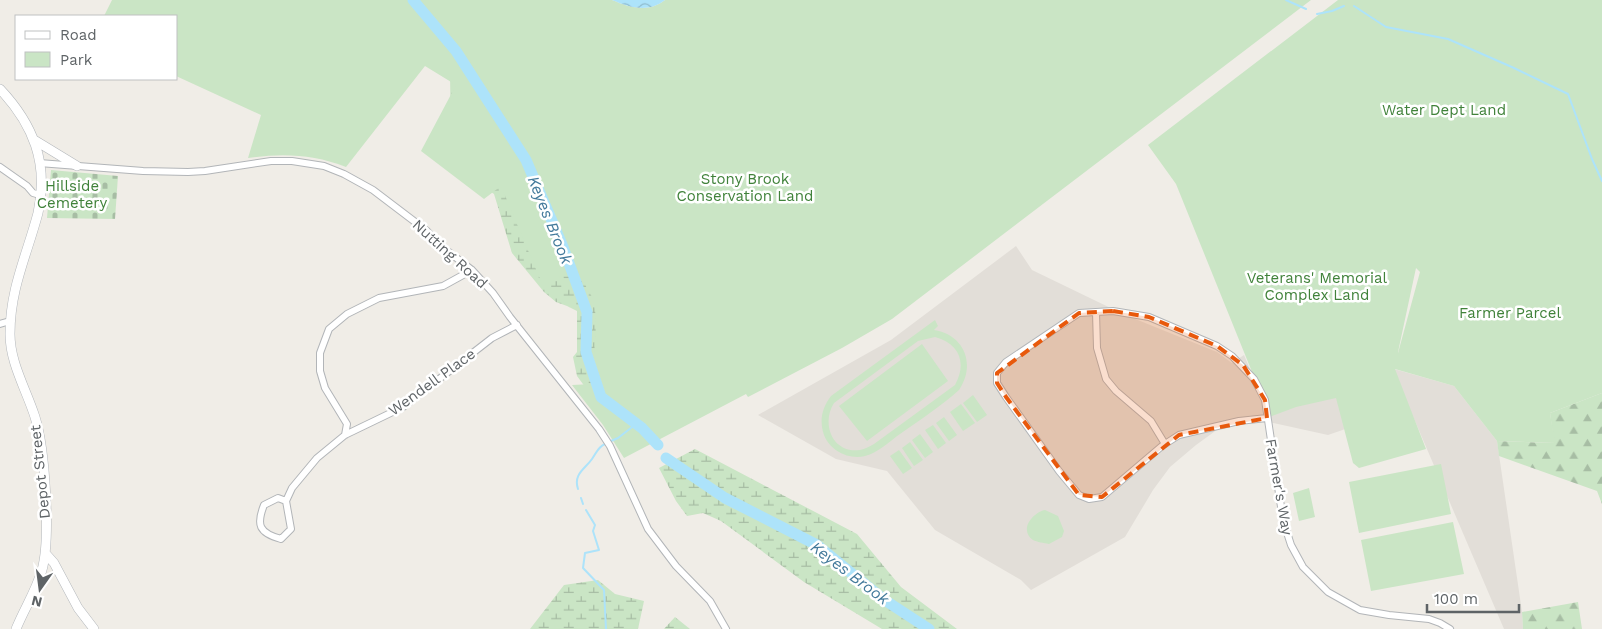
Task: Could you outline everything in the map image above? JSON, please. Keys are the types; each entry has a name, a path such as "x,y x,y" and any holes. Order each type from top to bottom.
{"main road":[{"name":"Depot Street","path":"0,88 23,116 36,141 41,182 38,211 15,286 10,336 13,359 35,417 39,438 45,498 46,554 37,586 16,629"},
{"path":"36,141 77,166"},
{"path":"46,554 54,563 78,608 94,629"}],"street":[{"name":"Nutting Road","path":"39,163 143,171 188,172 271,161 292,161 324,166 344,174 373,190 427,231 441,246 472,270 494,293 517,325 600,429 610,446 648,529 676,566 710,601 726,629"},
{"path":"0,167 33,192 40,195"},
{"path":"27,186 41,182"},
{"path":"345,436 347,424 325,388 320,371 320,353 329,329 347,314 379,298 443,286 472,270"},
{"name":"Farmer's Way","path":"1165,444 1102,497 1089,499 1079,495 1059,471 997,383 997,373 1006,362 1080,313 1085,312 1113,311 1149,317 1217,346 1243,366 1254,379 1265,400 1283,520 1291,545 1304,567 1328,592 1360,610 1389,616 1429,619 1450,629"},
{"path":"1096,312 1097,348 1106,378 1116,391 1151,421 1165,444 1180,435 1237,422 1267,418"},
{"path":"0,324 10,321"},
{"name":"Wendell Place","path":"286,501 292,488 317,458 345,436 404,408 492,338 517,325"},
{"path":"278,498 286,501 291,529 281,539 269,536 262,529 259,518 264,505 278,498"}],"highlighted area":[{"path":"1113,311 1149,317 1217,346 1243,365 1265,400 1267,418 1179,435 1102,497 1079,495 997,383 997,373 1079,313"}],"shaded area":[{"path":"1016,246 1032,270 1123,314 1217,352 1232,363 1244,355 1265,404 1394,369 1454,386 1497,441 1523,629 1504,629 1409,407 1328,435 1255,419 1225,424 1170,467 1153,490 1125,537 1031,590 1021,580 935,530 887,471 836,459 758,415 891,340"}],"green space":[{"name":"Stony Brook Conservation Land","path":"112,0 612,0 633,7 646,8 665,0 1311,0 892,319 842,348 748,397 746,394 624,458 603,425 572,385 592,384 596,325 592,297 576,268 543,286 501,186 484,199 421,151 456,85 425,66 346,167 309,157 273,155 248,158 261,115 178,77 178,15 104,15"},
{"path":"1338,0 1602,0 1602,393 1550,413 1555,443 1497,441 1454,386 1395,369 1426,449 1359,468 1353,463 1336,398 1296,407 1267,418 1265,404 1176,184 1148,145","holes":["1416,268 1420,272 1398,353"]},
{"path":"450,73 603,309 607,386 591,395 577,376 573,357 577,352 577,311 556,302 544,292 512,253 494,194 467,176 451,144"},
{"name":"Hillside Cemetery","path":"51,170 118,176 115,219 47,218"},
{"path":"935,320 938,326 934,330 945,333 953,338 960,345 967,361 967,371 959,390 884,447 865,456 853,457 841,453 835,450 827,441 822,430 822,419 825,405 831,396","holes":["935,337 944,340 955,349 961,362 959,377 955,385 874,444 860,450 850,450 836,442 829,428 830,411 834,403 918,341"]},
{"path":"922,344 948,381 867,441 839,406"},
{"path":"1602,393 1602,504 1597,491 1499,456 1497,441 1554,443 1550,413"},
{"path":"973,395 987,415 977,422 963,403"},
{"path":"961,404 975,423 963,431 950,412"},
{"path":"944,417 957,435 949,441 936,423"},
{"path":"933,425 946,443 938,449 925,430"},
{"path":"920,434 933,452 925,458 912,440"},
{"path":"910,442 923,460 914,466 902,448"},
{"name":"Keyes Brook","path":"695,449 857,534 901,587 957,629 882,629 804,582 721,521 703,513 687,516 676,501 659,468"},
{"path":"899,450 912,468 903,474 890,456"},
{"path":"1441,464 1451,514 1359,533 1349,482"},
{"path":"1309,488 1315,517 1299,521 1293,493"},
{"path":"1045,510 1058,516 1064,531 1062,537 1049,544 1033,540 1027,531 1027,526 1032,517"},
{"path":"1453,522 1464,574 1371,591 1361,540"},
{"path":"598,580 615,594 644,601 638,629 530,629 564,585"},
{"path":"1578,602 1582,629 1523,629 1522,612"},
{"path":"675,617 690,629 664,629"}],"water":[{"path":"612,0 665,0 652,7 639,8"}],"waterway":[{"name":"Keyes Brook","path":"413,0 456,51 526,160 563,247 587,312 586,352 601,397 642,428 658,445"},
{"path":"1286,0 1306,9"},
{"path":"1317,14 1344,6"},
{"path":"1354,6 1386,27 1448,39 1568,94 1602,181"},
{"path":"611,441 636,424"},
{"path":"578,489 577,479 580,472 599,448 605,444"},
{"name":"Keyes Brook","path":"666,458 725,498 817,545 883,599 929,629"},
{"path":"581,498 583,504"},
{"path":"586,510 595,525 593,531 599,550 585,553 583,568 604,590 606,629"}],"park label":[{"name":"Water Dept Land","path":"1444,110"},
{"name":"Veterans' Memorial Complex Land","path":"1317,286"},
{"name":"Farmer Parcel","path":"1510,313"}]}
